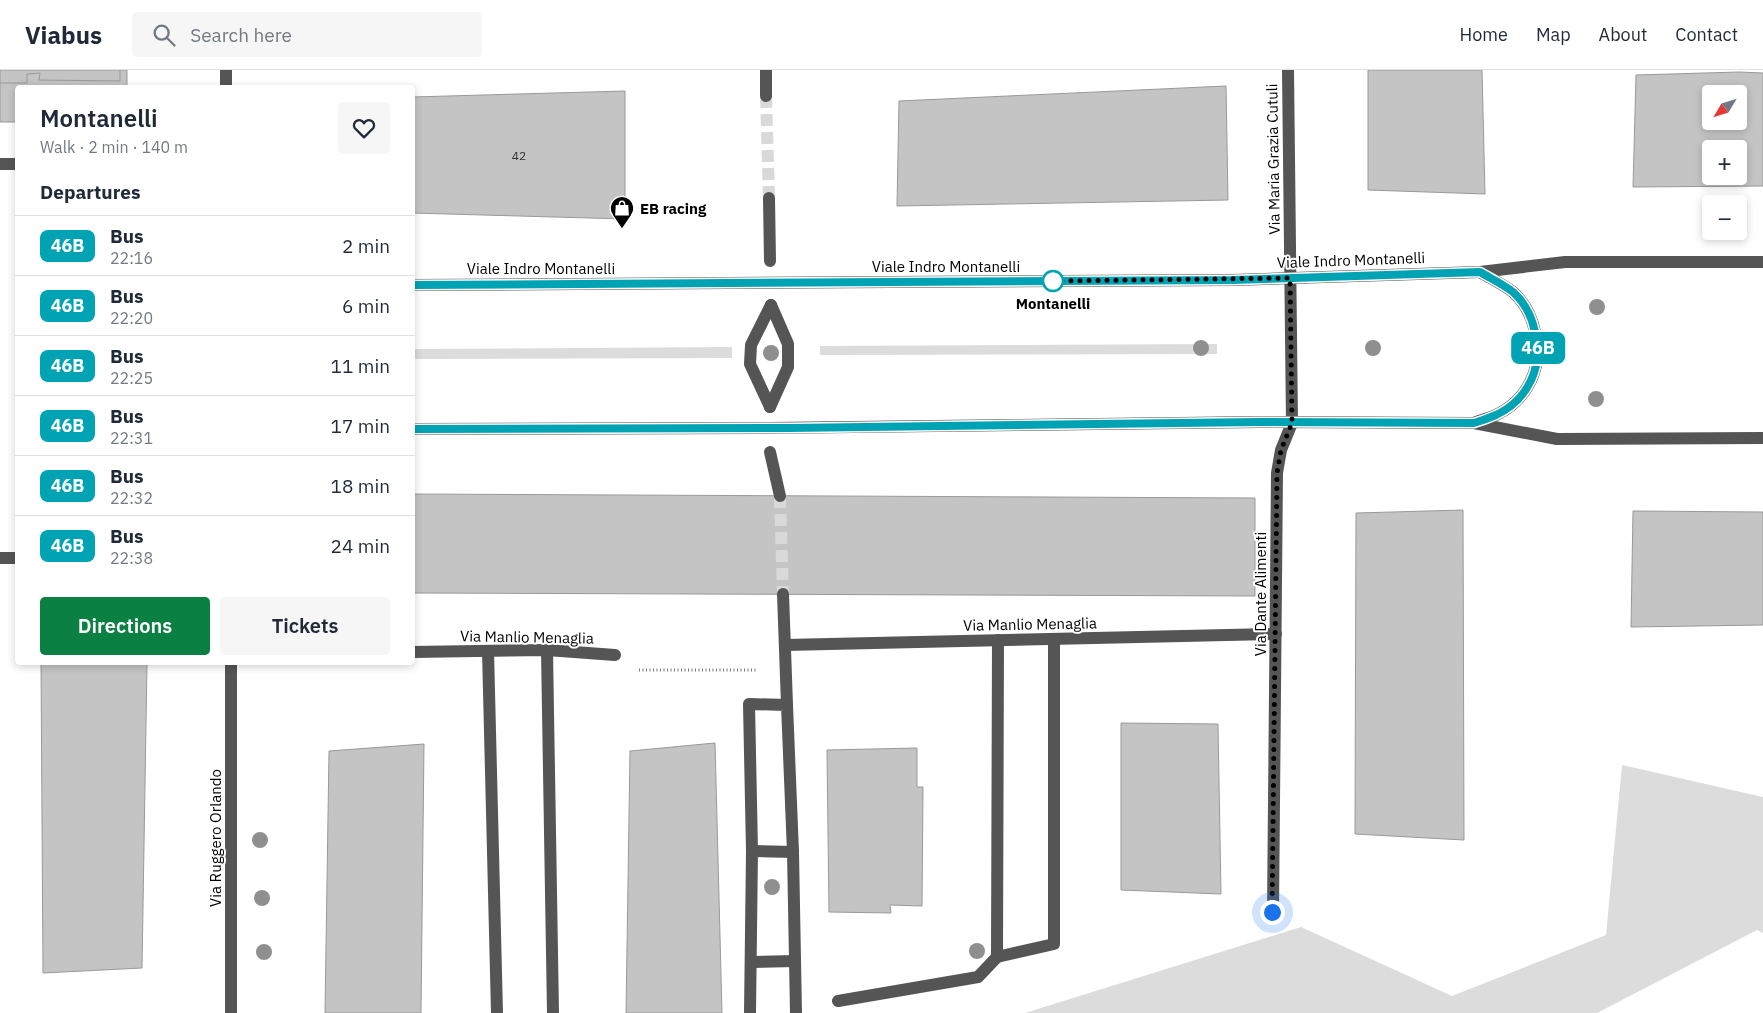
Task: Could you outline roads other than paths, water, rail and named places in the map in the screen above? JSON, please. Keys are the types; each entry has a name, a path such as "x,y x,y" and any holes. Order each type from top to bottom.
{"street":[{"path":"226,70 226,85"},
{"path":"766,70 766,96"},
{"name":"Via Maria Grazia Cutuli","path":"1288,70 1290,278"},
{"path":"0,164 15,164"},
{"path":"769,198 770,261"},
{"name":"Viale Indro Montanelli","path":"415,285 1290,278 1480,272 1565,262 1763,262"},
{"path":"1474,423 1496,415 1519,397 1528,386 1534,374 1539,351 1532,319 1524,306 1512,292 1480,272"},
{"name":"Via Dante Alimenti","path":"1272,912 1277,473 1281,450 1292,423 1290,278"},
{"path":"771,305 788,344 788,367 770,407 750,364 751,344 771,305"},
{"path":"415,429 1474,423 1557,439 1763,438"},
{"path":"770,452 780,496"},
{"path":"0,558 15,558"},
{"path":"783,594 793,852 796,1013"},
{"name":"Via Manlio Menaglia","path":"785,645 1276,634"},
{"path":"997,957 998,640"},
{"path":"838,1001 978,977 997,957 1054,944 1054,640"},
{"path":"547,650 552,1013"},
{"name":"Via Manlio Menaglia","path":"415,652 547,650 615,655"},
{"path":"488,651 497,1013"},
{"name":"Via Ruggero Orlando","path":"231,665 231,1013"},
{"path":"750,1013 752,851 749,704 787,705"},
{"path":"752,851 793,852"},
{"path":"751,962 795,961"}],"tunnel":[{"path":"766,96 769,198"},
{"path":"780,496 783,594"}],"place":[{"name":"EB racing","path":"622,229"},
{"name":"Montanelli","path":"1053,281"}]}
